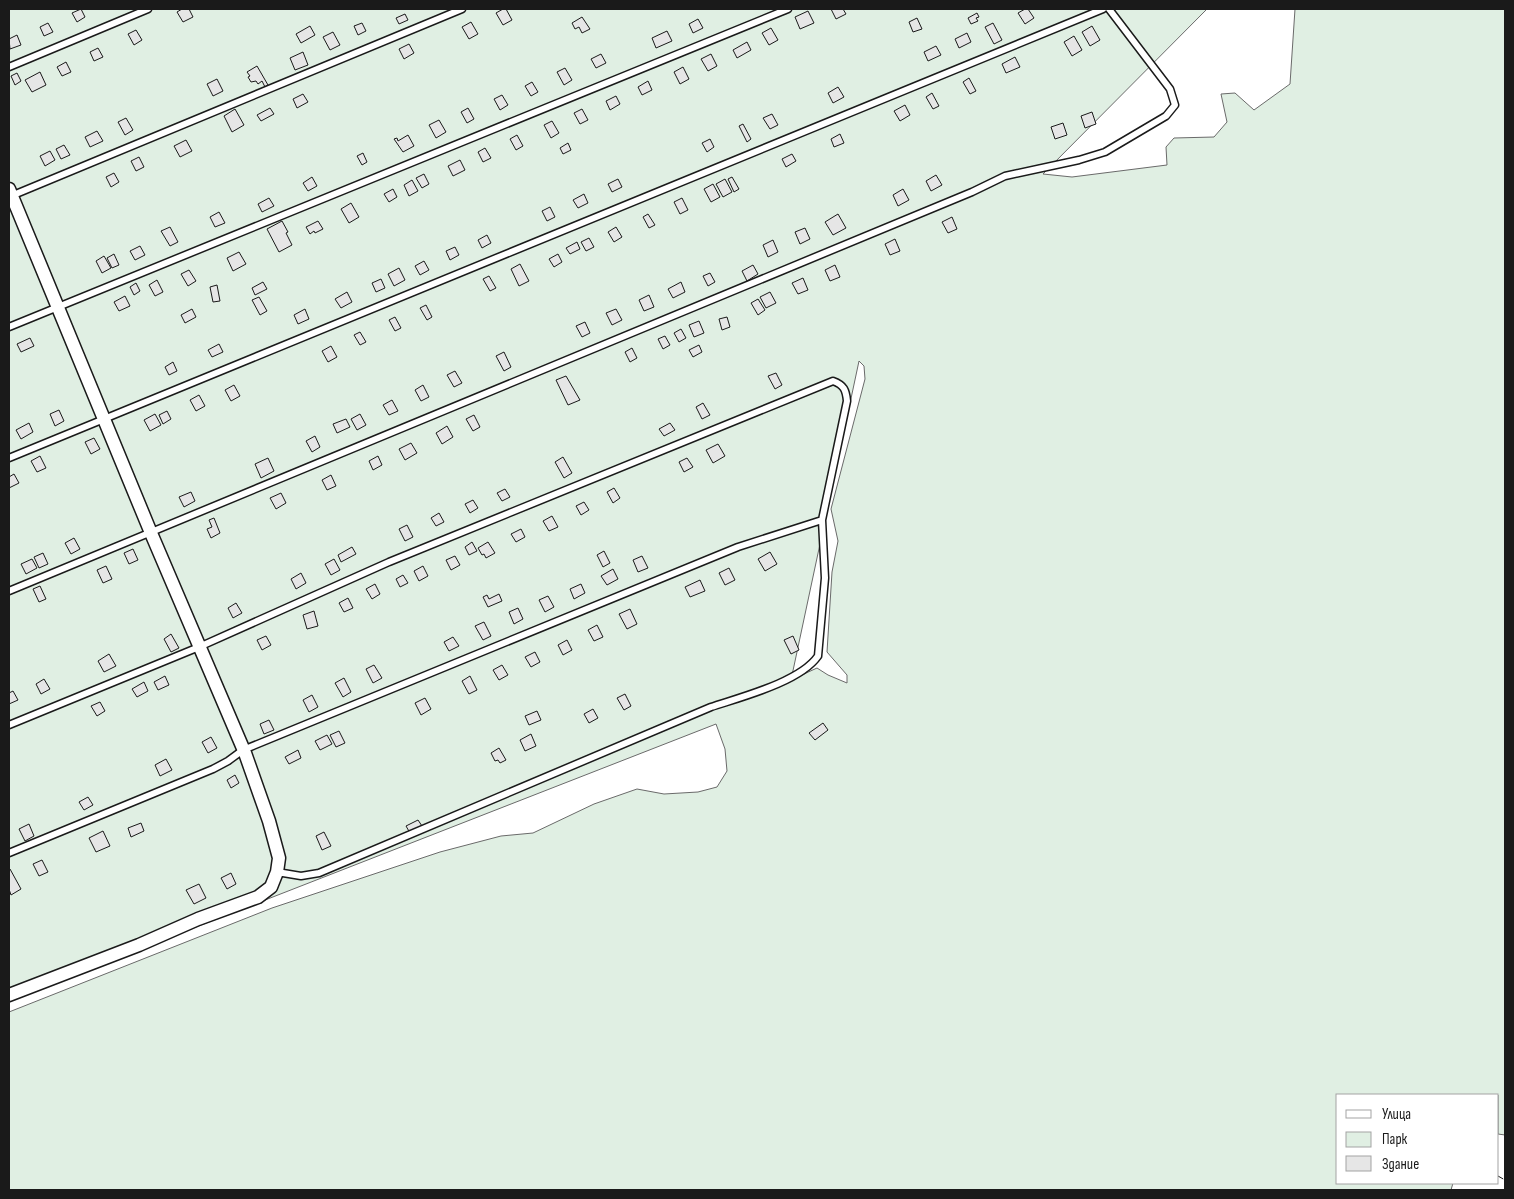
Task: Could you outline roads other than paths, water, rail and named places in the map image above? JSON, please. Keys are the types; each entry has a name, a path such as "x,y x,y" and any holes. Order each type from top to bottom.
{"street":[{"path":"9,995 139,945 198,919 258,897 271,887 277,872 279,858 269,821 243,750 10,194"}],"lane":[{"path":"9,67 148,9"},
{"path":"10,194 462,9"},
{"path":"9,327 788,9"},
{"path":"9,458 1103,9"},
{"path":"9,591 972,192 1005,176 1079,160 1105,152 1166,116 1175,105 1170,90 1109,9"},
{"path":"9,725 199,647 388,562 833,381 842,384 846,390 847,401 822,520 824,578 818,656 814,663 796,675 760,691 711,707 319,873 301,876 277,872"},
{"path":"9,853 213,769 243,750 738,547 822,520"}]}
